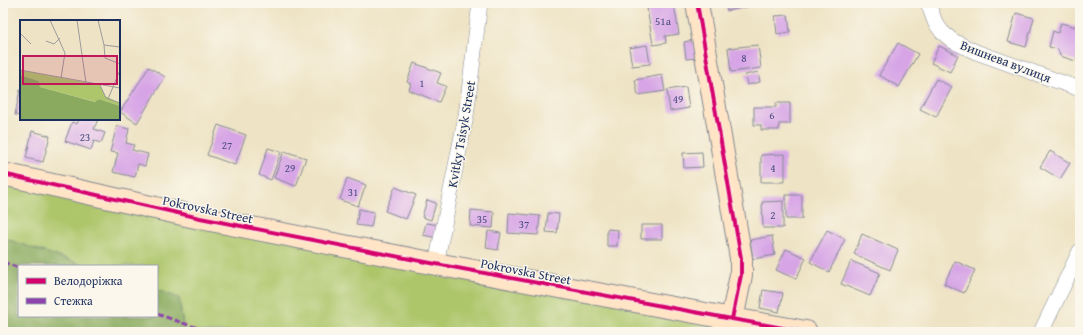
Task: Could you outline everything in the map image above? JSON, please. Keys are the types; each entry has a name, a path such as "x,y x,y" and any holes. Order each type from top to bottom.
{"street":[{"name":"Kvitky Tsisyk Street","path":"436,264 466,116 480,3"},
{"path":"697,3 741,258 741,275 732,319"},
{"name":"Вишнева вулиця","path":"928,3 935,22 942,32 952,41 976,52 1080,89"},
{"name":"Pokrovska Street","path":"3,174 200,218 436,264 806,332"},
{"path":"1041,332 1080,251"}],"green space":[{"path":"3,174 806,332 184,332 179,298 158,290 158,265 83,265 3,238"},
{"path":"3,238 83,265 18,265 18,317 158,317 158,290 179,298 184,332 3,332"}],"building":[{"path":"725,3 756,3 756,5 727,11"},
{"path":"674,4 679,34 665,36 666,43 653,45 647,8"},
{"path":"1016,13 1034,18 1026,47 1008,42"},
{"path":"788,15 790,32 777,34 775,16"},
{"path":"1061,23 1080,28 1080,46 1076,61 1060,56 1058,49 1049,47 1053,31 1058,33"},
{"path":"694,40 697,58 686,59 684,42"},
{"path":"898,43 918,54 899,87 879,75"},
{"path":"647,45 650,64 632,66 629,48"},
{"path":"758,45 761,68 731,72 728,48"},
{"path":"939,46 958,55 950,72 931,63"},
{"path":"414,63 441,73 437,83 446,86 439,102 409,90 411,84 407,82"},
{"path":"149,67 165,77 137,123 120,112"},
{"path":"758,72 760,82 747,85 745,75"},
{"path":"662,75 665,91 638,95 635,80"},
{"path":"936,79 952,87 936,117 920,109"},
{"path":"686,87 689,108 670,111 667,90"},
{"path":"20,90 20,116 15,115"},
{"path":"776,103 790,103 790,124 779,124 779,130 761,130 761,125 754,125 754,107 776,107"},
{"path":"79,120 98,120 94,129 105,133 101,143 94,141 91,150 65,141 72,122 77,124"},
{"path":"218,125 246,135 235,165 207,155"},
{"path":"117,126 129,129 126,143 134,145 132,150 148,154 145,166 138,164 135,177 113,172 118,153 110,152"},
{"path":"32,131 50,136 43,162 26,158"},
{"path":"268,148 281,152 271,180 259,175"},
{"path":"284,151 306,158 296,186 274,178"},
{"path":"1050,151 1070,163 1060,179 1040,167"},
{"path":"702,152 703,167 684,168 683,153"},
{"path":"785,154 785,182 761,182 761,155"},
{"path":"347,178 366,185 358,206 340,200"},
{"path":"395,187 416,195 406,219 385,211"},
{"path":"786,195 802,195 802,219 786,219"},
{"path":"427,200 436,203 431,220 422,217"},
{"path":"783,201 783,228 763,228 762,202"},
{"path":"359,209 374,212 371,227 356,225"},
{"path":"471,210 494,212 493,228 470,226"},
{"path":"509,213 540,216 538,235 508,233"},
{"path":"548,213 559,214 557,233 546,232"},
{"path":"426,223 440,225 437,238 423,235"},
{"path":"641,225 662,225 662,239 641,239"},
{"path":"607,229 618,230 617,246 607,246"},
{"path":"827,230 845,239 829,272 810,262"},
{"path":"488,231 501,233 498,250 486,248"},
{"path":"862,234 898,250 890,270 854,254"},
{"path":"772,236 775,255 753,259 750,240"},
{"path":"786,249 806,258 796,279 776,270"},
{"path":"851,261 880,273 870,296 841,284"},
{"path":"955,261 975,270 964,293 944,284"},
{"path":"763,290 783,293 779,312 760,308"}],"marked path":[{"path":"3,262 18,268"},
{"path":"158,314 209,332"}],"cycle path":[{"path":"697,3 741,258 741,275 732,319"},
{"path":"3,174 200,218 436,264 806,332"}]}
